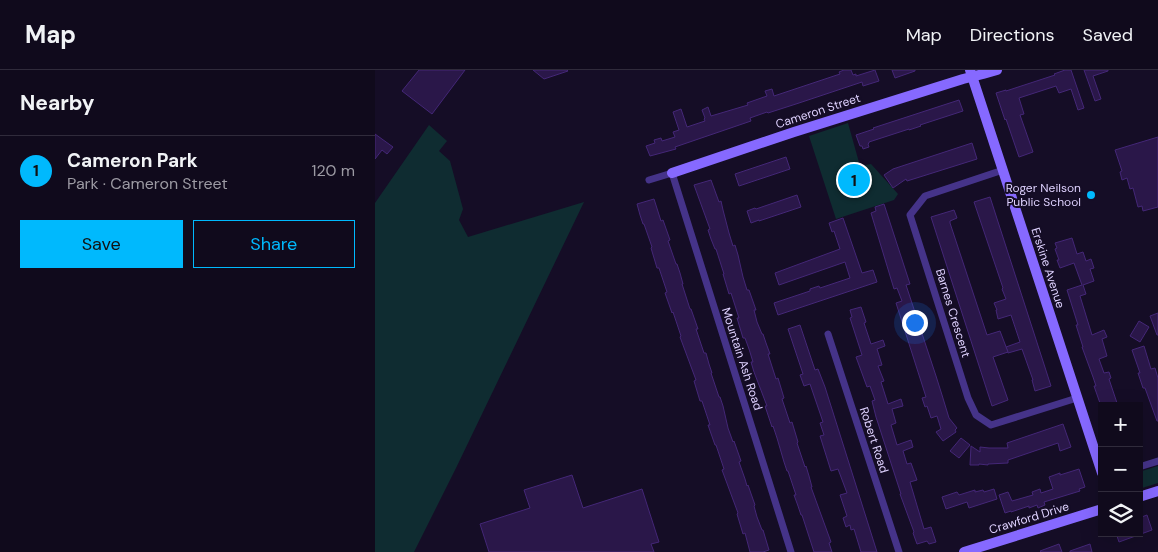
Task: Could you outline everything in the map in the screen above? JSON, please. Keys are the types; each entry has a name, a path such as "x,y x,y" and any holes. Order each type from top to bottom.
{"street":[{"name":"Cameron Street","path":"649,180 672,174 971,73 997,70"},
{"name":"Erskine Avenue","path":"971,73 1098,461"},
{"name":"Barnes Crescent","path":"1003,170 925,196 910,215 958,366 976,415 991,425 1077,398"},
{"name":"Mountain Ash Road","path":"672,174 791,552"},
{"name":"Robert Road","path":"828,334 899,552"},
{"path":"1143,466 1158,461"},
{"path":"1143,496 1158,491"},
{"name":"Crawford Drive","path":"964,552 1098,510"}],"green space":[{"path":"848,123 860,166 871,164 898,194 894,200 836,219 809,136"},
{"path":"429,125 447,141 439,151 450,161 463,209 459,220 468,237 584,202 414,552 375,552 375,203"},
{"path":"1158,466 1158,483 1143,488 1143,471"}],"building":[{"path":"419,70 465,70 432,114 402,91"},
{"path":"533,70 567,70 568,71 544,79"},
{"path":"851,70 853,75 856,74 856,76 875,70 879,81 863,86 862,82 767,112 750,118 751,121 675,147 676,149 650,156 646,146 655,143 654,140 661,138 662,141 675,137 673,132 679,130 673,112 681,109 687,127 705,121 702,110 708,107 711,116 748,105 747,103 767,96 765,91 772,89 774,96 840,74 839,72"},
{"path":"892,70 915,70 915,71 895,78"},
{"path":"1065,70 1071,70 1084,108 1078,110 1071,89 1059,93 1056,86 1019,98 1024,114 1020,115 1033,152 1019,157 996,93 1055,75"},
{"path":"1084,70 1108,70 1093,76 1101,99 1095,101"},
{"path":"959,100 963,111 869,142 869,147 863,149 860,146 856,135"},
{"path":"375,134 393,147 387,154 382,150 375,159"},
{"path":"1158,137 1158,207 1143,211 1142,206 1138,207 1133,188 1130,189 1127,178 1122,180 1120,172 1122,171 1115,150"},
{"path":"972,143 977,159 907,181 906,179 893,188 884,175 893,169"},
{"path":"786,157 790,169 739,186 735,174"},
{"path":"711,180 719,202 721,201 747,290 749,290 756,310 754,310 757,322 770,354 768,354 776,379 778,378 784,398 782,399 790,423 792,422 811,487 831,542 829,543 832,552 814,552 765,406 767,406 754,372 749,349 745,338 743,338 731,293 729,294 716,249 708,230 710,229 694,185"},
{"path":"797,195 801,207 751,223 747,211"},
{"path":"990,197 1051,386 1035,391 1022,349 1008,353 1006,347 1020,342 1011,315 998,319 994,303 1006,299 974,202"},
{"path":"654,199 670,240 668,241 698,329 696,329 704,353 706,353 728,428 741,461 739,462 763,530 769,550 763,552 750,552 745,533 743,534 738,513 722,470 724,469 708,425 710,425 702,401 700,401 694,381 696,380 640,215 637,204"},
{"path":"884,204 910,284 906,285 949,418 957,428 956,432 943,441 936,432 941,429 937,416 931,418 922,398 926,397 896,303 902,301 897,288 894,289 871,213 876,211 875,207"},
{"path":"954,210 957,218 950,221 950,223 987,335 1000,331 1008,352 993,357 1008,400 992,406 931,217"},
{"path":"843,218 862,273 873,270 877,282 778,315 774,303 819,286 820,288 850,278 845,262 779,285 775,273 840,249 829,223"},
{"path":"1072,238 1077,254 1083,252 1086,261 1091,259 1094,268 1090,269 1094,281 1083,285 1086,294 1080,296 1092,335 1104,330 1107,337 1102,339 1107,356 1099,359 1104,373 1109,372 1111,378 1109,379 1117,402 1100,402 1082,347 1076,325 1078,325 1067,290 1082,285 1074,263 1060,268 1055,243"},
{"path":"861,307 871,344 883,340 885,346 877,349 882,365 878,366 884,381 881,382 888,404 901,399 903,406 892,409 896,423 891,425 897,445 911,440 913,447 903,451 907,464 911,463 917,480 910,482 924,529 931,527 936,542 929,544 927,541 917,544 876,417 872,401 875,400 870,386 867,387 856,357 862,355 850,318 852,317 850,310"},
{"path":"1158,313 1158,335 1157,335 1150,316"},
{"path":"1139,321 1149,327 1140,342 1130,336"},
{"path":"800,325 815,370 818,369 825,387 877,552 861,552 854,529 851,530 850,525 846,527 843,518 847,516 840,495 847,493 838,469 831,471 820,436 824,435 820,423 823,422 810,384 804,386 800,375 803,374 788,329"},
{"path":"1144,346 1151,369 1155,368 1158,378 1158,421 1145,388 1143,388 1132,350"},
{"path":"1063,424 1071,447 1060,451 1058,443 1008,460 1008,463 970,465 971,446 980,452 980,447 1008,448 1007,443"},
{"path":"961,438 970,445 959,458 950,451"},
{"path":"1079,469 1085,487 1079,489 1080,491 1044,502 1045,505 1038,508 1037,505 1029,508 1029,506 1005,513 999,495 1008,492 1012,501 1033,495 1032,492 1040,489 1041,493 1053,489 1049,477"},
{"path":"572,475 583,508 642,489 659,542 651,544 654,552 489,552 480,524 530,508 524,490"},
{"path":"994,489 997,499 969,508 967,502 946,509 942,497 957,492 959,495 975,490 975,492 983,490 984,492"},
{"path":"1147,515 1152,530 1143,533 1143,516"},
{"path":"1117,537 1133,537 1119,542"},
{"path":"1059,544 1062,552 1040,551"},
{"path":"1090,544 1092,552 1070,552 1070,551"}],"place":[{"name":"Cameron Park","path":"854,180"},
{"name":"Roger Neilson Public School","path":"1091,195"}]}
